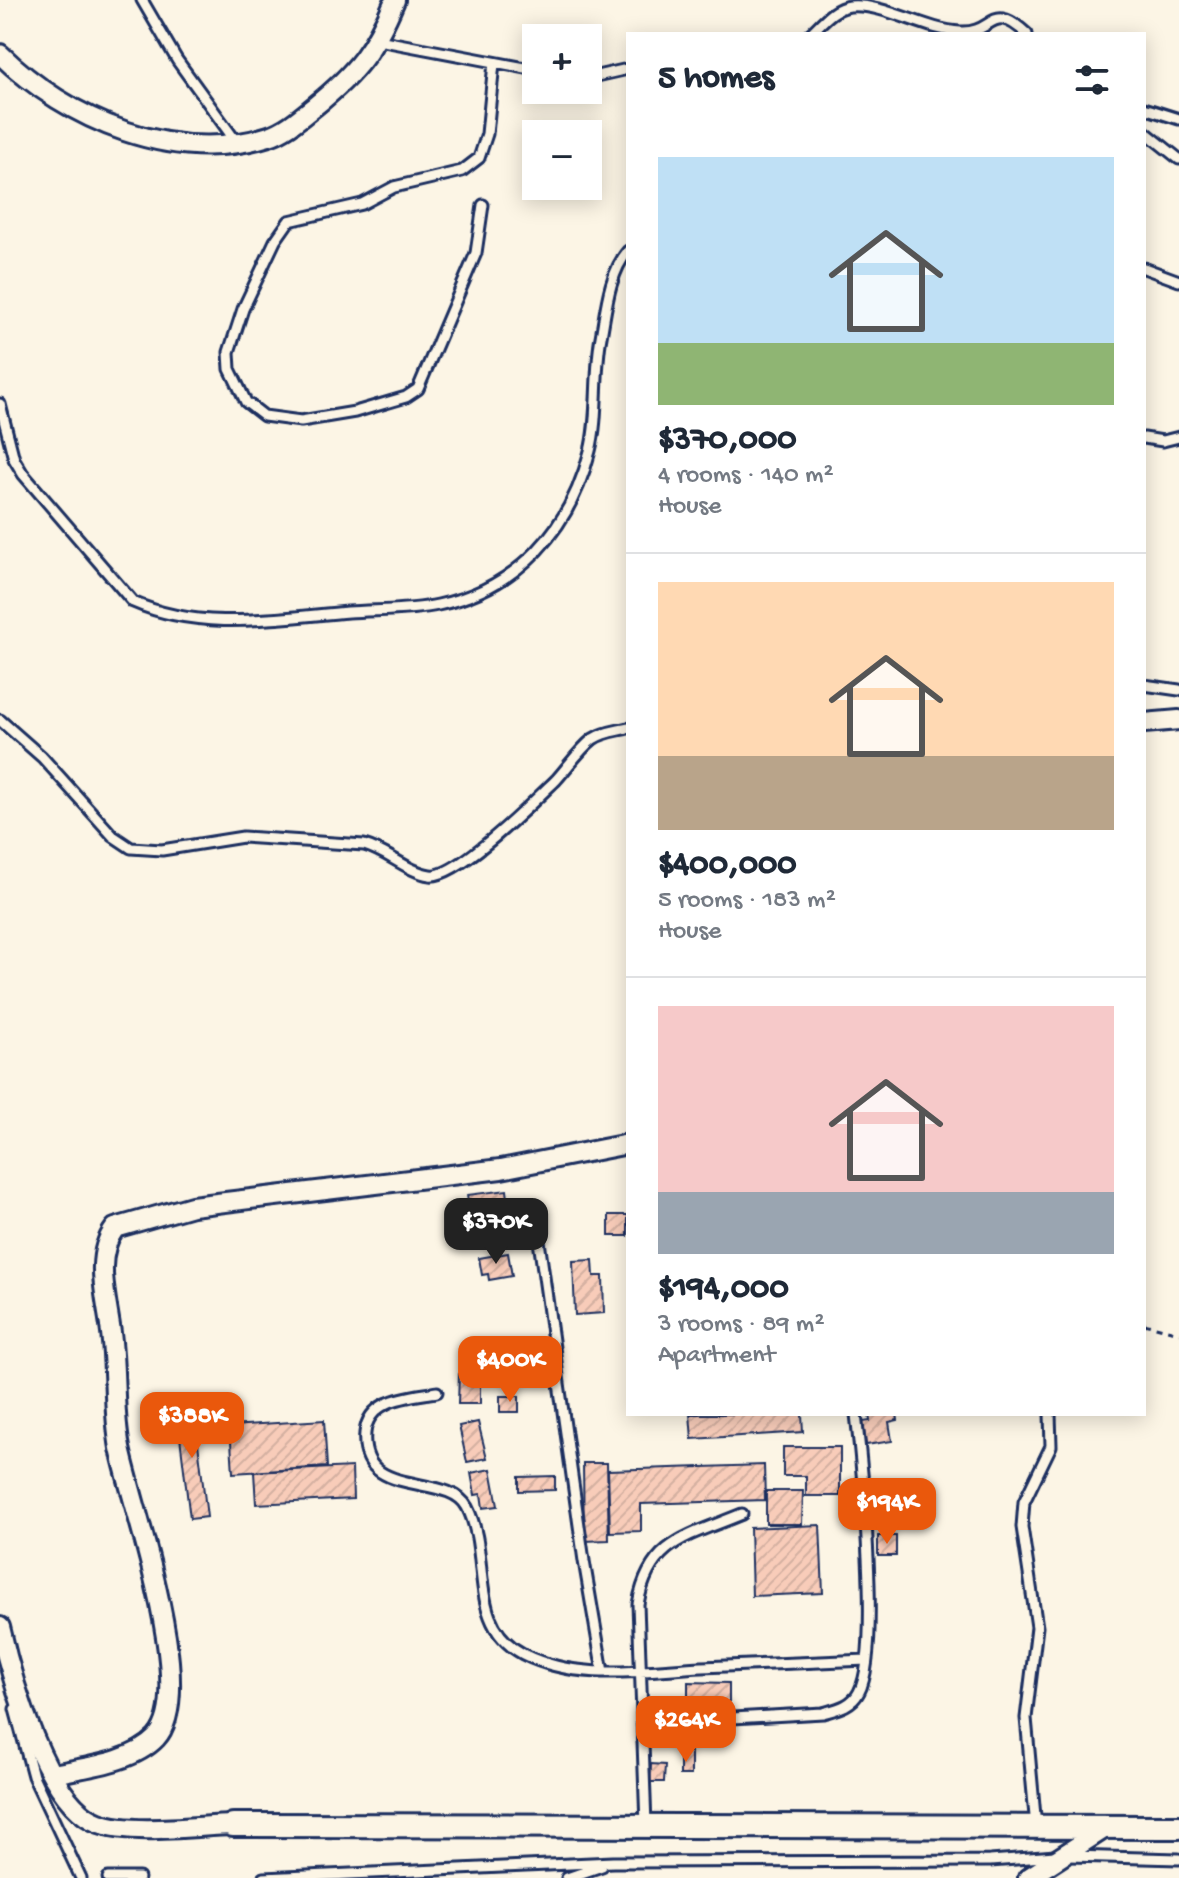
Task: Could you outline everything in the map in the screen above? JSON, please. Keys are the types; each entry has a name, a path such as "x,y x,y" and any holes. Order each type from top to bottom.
{"street":[{"path":"0,54 62,102 105,125 146,139 237,143 272,136 290,126 349,77 378,40 395,0"},
{"path":"1146,723 1179,720"},
{"path":"53,1774 134,1753 156,1738 166,1717 169,1693 163,1618 117,1422 102,1254 115,1228 192,1206 501,1169 626,1144"},
{"path":"0,1627 12,1686 53,1774 76,1808 102,1825 1179,1827"},
{"path":"1028,1878 1058,1855 1107,1827"}],"lane":[{"path":"142,0 177,60 237,143"},
{"path":"812,32 835,10 855,6 945,30 965,32 977,29 990,16 1003,14 1011,16 1025,32"},
{"path":"378,40 522,68"},
{"path":"483,205 476,253 418,389 406,397 355,412 301,421 264,416 246,402 230,369 229,352 243,309 284,226 297,217 362,204 394,187 424,177 462,171 479,158 487,134 494,63"},
{"path":"602,75 626,69"},
{"path":"1146,109 1179,119"},
{"path":"1146,133 1179,159"},
{"path":"0,404 14,459 23,474 133,602 156,612 210,621 437,605 478,593 518,572 543,549 575,495 591,449 595,368 609,294 626,256"},
{"path":"1146,269 1179,281"},
{"path":"1146,438 1163,441 1179,437"},
{"path":"1146,685 1179,690"},
{"path":"0,720 42,757 113,836 131,848 147,851 243,837 364,845 381,850 429,875 441,875 454,868 479,848 557,779 591,740 626,729"},
{"path":"538,1234 584,1561 603,1672"},
{"path":"437,1392 393,1401 376,1409 366,1422 364,1439 372,1462 388,1477 441,1490 466,1504 474,1526 490,1621 499,1637 521,1653 551,1665 603,1672 867,1660"},
{"path":"643,1723 790,1716 834,1710 844,1707 857,1696 864,1682 869,1615 856,1416"},
{"path":"1036,1827 1026,1718 1037,1627 1022,1527 1024,1502 1051,1446 1050,1416"},
{"path":"646,1825 638,1604 643,1575 658,1555 686,1537 742,1514"},
{"path":"12,1686 33,1776 81,1878"},
{"path":"263,1878 613,1862 990,1861 1058,1855 1179,1859"},
{"path":"567,1878 613,1862"},
{"path":"108,1878 139,1878"}],"path":[{"path":"1146,1325 1179,1333"}],"building":[{"path":"507,1190 512,1233 469,1238 467,1220 484,1218 482,1206 469,1208 467,1195"},
{"path":"609,1215 626,1215 626,1236 609,1236"},
{"path":"508,1253 512,1276 489,1280 488,1274 482,1275 479,1258"},
{"path":"593,1260 594,1276 603,1276 604,1313 575,1315 573,1261"},
{"path":"459,1374 480,1375 480,1404 458,1404"},
{"path":"500,1396 519,1396 519,1412 500,1412"},
{"path":"193,1402 207,1517 190,1519 176,1404"},
{"path":"690,1416 802,1416 803,1432 692,1439"},
{"path":"869,1416 897,1416 898,1420 889,1422 892,1441 866,1445 863,1422 870,1421"},
{"path":"324,1420 327,1467 233,1473 230,1426"},
{"path":"478,1422 487,1458 467,1462 459,1426"},
{"path":"783,1447 840,1447 840,1496 806,1496 806,1476 783,1476"},
{"path":"583,1463 607,1463 609,1540 584,1541"},
{"path":"764,1465 765,1500 641,1504 641,1531 610,1532 608,1470"},
{"path":"352,1467 353,1499 256,1504 254,1472"},
{"path":"491,1469 498,1506 483,1508 481,1494 475,1495 471,1473"},
{"path":"555,1476 555,1490 519,1491 519,1477"},
{"path":"766,1491 803,1491 802,1524 766,1524"},
{"path":"820,1525 823,1593 752,1596 750,1528"},
{"path":"878,1536 896,1536 896,1556 878,1556"},
{"path":"688,1682 729,1683 729,1702 688,1701"},
{"path":"680,1752 691,1752 691,1775 680,1775"},
{"path":"651,1764 665,1765 664,1782 650,1782"}]}
